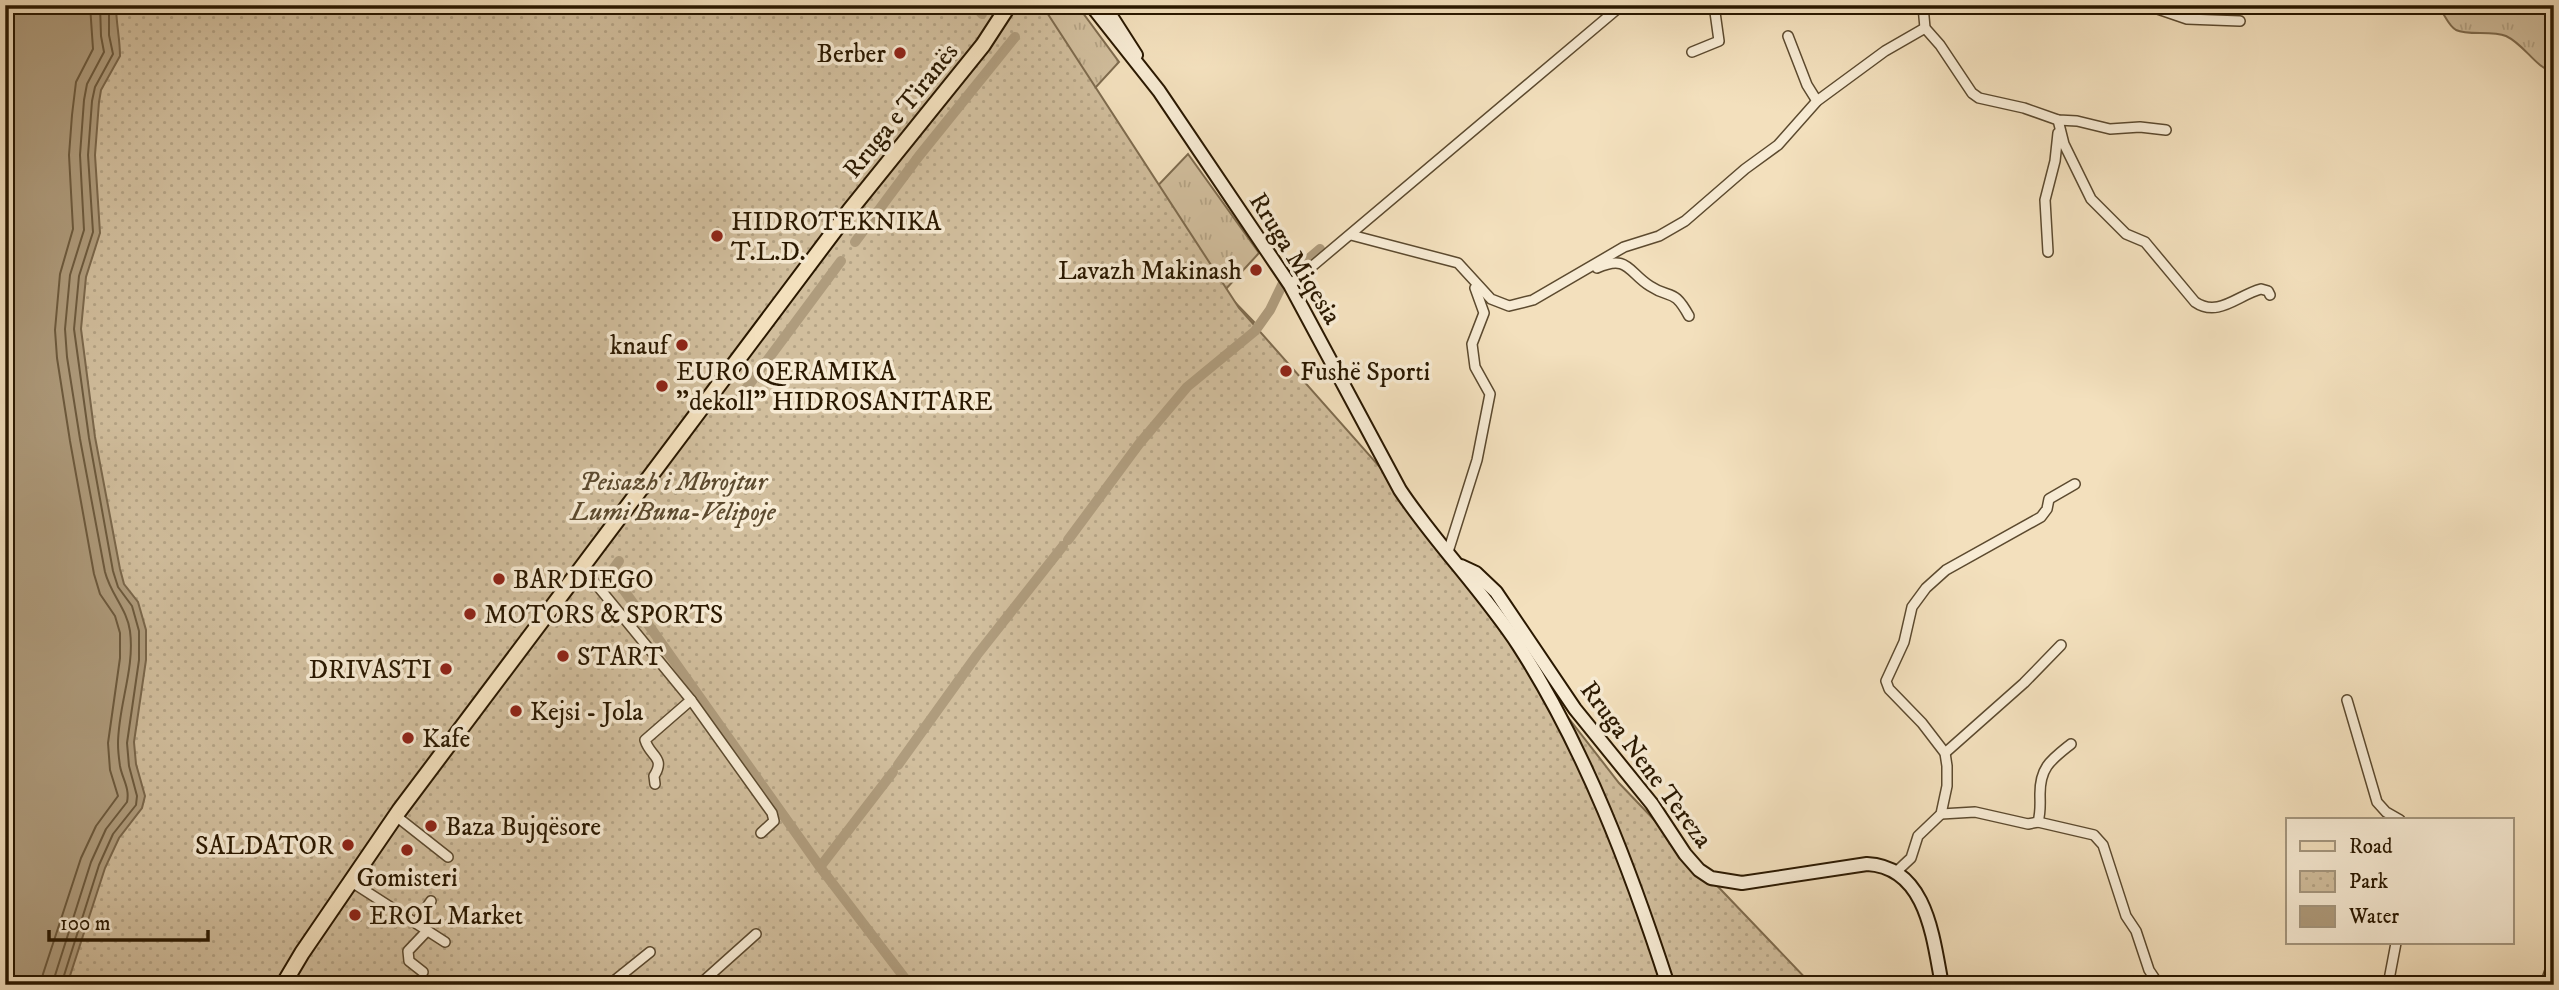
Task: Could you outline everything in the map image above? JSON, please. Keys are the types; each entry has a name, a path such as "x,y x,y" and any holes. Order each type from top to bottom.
{"main road":[{"path":"1001,19 1009,5"},
{"path":"1001,19 1020,5"},
{"name":"Rruga Miqesia","path":"1091,5 1144,71 1277,265 1336,366 1386,467 1413,509 1520,647 1562,720 1604,812 1668,985"},
{"name":"Rruga Miqesia","path":"1104,5 1130,43 1144,71"},
{"name":"Rruga e Tiranës","path":"289,982 350,881 396,816 850,211 1001,19"},
{"name":"Rruga Nene Tereza","path":"1458,565 1476,573 1496,592 1575,709 1652,804 1685,854 1699,870 1711,878 1742,883 1867,864 1883,865 1896,872"},
{"path":"1896,872 1911,885 1922,902 1933,937 1942,985"}],"street":[{"path":"1288,283 1351,236 1622,5"},
{"path":"1692,52 1719,41 1714,5"},
{"path":"2146,5 2187,19 2239,21"},
{"path":"1922,6 1925,28 1940,45 1972,93 1979,98 2024,108 2059,124 2077,121 2110,129 2140,127 2166,130"},
{"path":"1351,236 1458,263 1491,299 1509,306 1533,300 1624,247 1659,236 1685,221 1745,169 1778,145 1817,101 1885,51 1925,28"},
{"path":"1788,36 1807,85 1817,101"},
{"path":"2048,253 2045,200 2056,161 2059,124"},
{"path":"2059,124 2077,173 2091,199 2126,234 2145,242 2195,302 2203,307 2217,309 2261,289 2270,295"},
{"path":"1579,273 1620,262 1631,268 1652,288 1675,295 1689,316"},
{"path":"1448,552 1477,460 1490,394 1475,368 1472,344 1484,313 1473,282"},
{"path":"1896,872 1911,858 1918,836 1941,814 1947,786 1945,753 1922,723 1889,689 1886,681 1904,642 1912,607 1926,588 1946,570 2031,524 2046,509 2049,499 2075,484"},
{"path":"582,567 691,700 772,813 774,821 761,833"},
{"path":"1945,753 2024,683 2061,645"},
{"path":"655,784 654,776 659,761 645,740 691,700"},
{"path":"2347,700 2377,802 2396,818"},
{"path":"2038,822 2042,810 2040,793 2043,772 2050,761 2071,744"},
{"path":"1941,814 1975,812 2028,824 2038,822 2094,835 2103,845 2126,916 2136,931 2149,971 2159,985"},
{"path":"396,816 448,857"},
{"path":"350,881 445,942"},
{"path":"416,923 431,901"},
{"path":"422,972 410,961 408,951 427,931"},
{"path":"699,985 756,934"},
{"path":"2388,985 2396,944"},
{"path":"609,985 650,952"},
{"path":"2545,985 2554,959"}],"green space":[{"name":"Peisazh i Mbrojtur Lumi Buna-Velipoje","path":"5,5 1042,5 1239,308 1402,492 1493,621 1619,783 1812,985 5,985"},
{"path":"1040,5 1077,5 1119,62 1050,137 1126,219 1188,154 1259,253 1224,291 1254,322 1193,377 1087,261 1062,286 938,153 929,164 911,151 943,106 948,110 982,68 993,76 1029,27"},
{"path":"2435,5 2554,5 2554,73 2541,66 2506,36 2456,30"}],"water":[{"path":"5,5 116,5 120,50 120,56 101,90 99,102 95,155 100,233 86,277 81,329 95,437 120,569 124,584 138,602 146,630 146,660 134,742 136,764 145,796 142,808 119,838 105,868 67,985 5,985"}],"waterway":[{"path":"974,5 982,14"},
{"path":"855,242 919,156 1015,37"},
{"path":"1068,540 1139,444 1187,387 1255,331 1270,310 1285,279 1320,249"},
{"path":"740,397 841,261"},
{"path":"898,765 977,655 1063,546"},
{"path":"619,561 611,572 820,867 910,985"},
{"path":"820,867 893,772"}],"place":[{"name":"Berber","path":"900,53"},
{"name":"HIDROTEKNIKA T.L.D.","path":"717,236"},
{"name":"Lavazh Makinash","path":"1256,270"},
{"name":"knauf","path":"682,345"},
{"name":"Fushë Sporti","path":"1286,371"},
{"name":"EURO QERAMIKA \"dekoll\" HIDROSANITARE","path":"662,386"},
{"name":"BAR DIEGO","path":"499,579"},
{"name":"MOTORS & SPORTS","path":"470,614"},
{"name":"START","path":"563,656"},
{"name":"DRIVASTI","path":"446,669"},
{"name":"Kejsi - Jola","path":"516,711"},
{"name":"Kafe","path":"408,738"},
{"name":"Baza Bujqësore","path":"431,826"},
{"name":"SALDATOR","path":"348,845"},
{"name":"Gomisteri","path":"407,850"},
{"name":"EROL Market","path":"355,915"}]}
